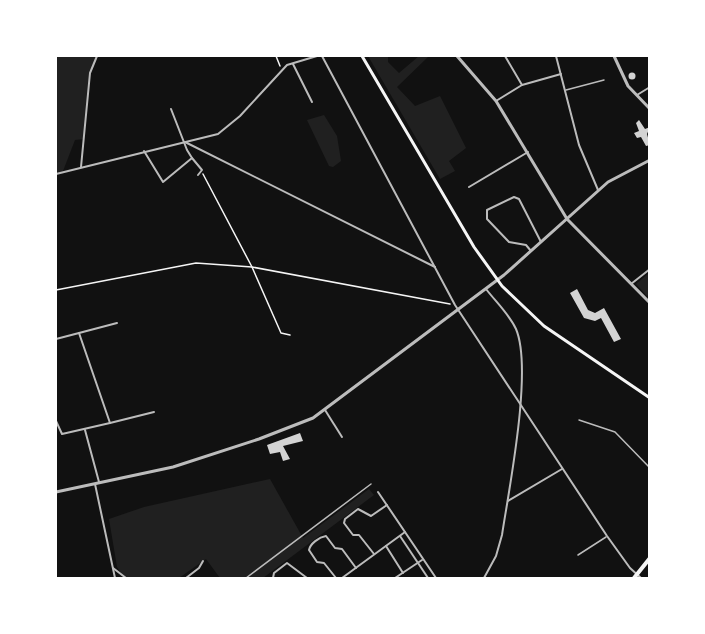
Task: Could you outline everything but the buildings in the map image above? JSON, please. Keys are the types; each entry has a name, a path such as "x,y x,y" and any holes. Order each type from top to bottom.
{"main road":[{"path":"362,56 474,247 502,286 544,326 650,398"},
{"path":"635,577 650,558"}],"street":[{"path":"81,167 90,73 98,56"},
{"path":"56,174 144,150 211,137 223,132 287,65 317,56"},
{"path":"322,56 457,307 607,536 635,577 641,579"},
{"path":"457,56 496,101 567,219 649,300"},
{"path":"505,56 522,85"},
{"path":"556,56 579,145 598,191"},
{"path":"614,56 626,82 650,110"},
{"path":"293,64 312,102"},
{"path":"496,101 522,85 561,74"},
{"path":"565,91 604,80"},
{"path":"637,95 650,87"},
{"path":"171,109 192,158 202,170 198,175"},
{"path":"185,142 435,267"},
{"path":"144,150 164,182 192,158"},
{"path":"469,187 528,152"},
{"path":"56,492 172,467 218,453 296,425 324,410 457,307 504,275 598,191 622,173 650,160"},
{"path":"531,251 526,245 509,242 487,219 488,210 514,197 519,199 541,242"},
{"path":"631,284 650,268"},
{"path":"484,579 500,544 522,378 517,332 487,288"},
{"path":"56,339 117,323"},
{"path":"79,333 110,423"},
{"path":"324,410 342,437"},
{"path":"56,421 58,430 62,434 154,412"},
{"path":"579,420 615,432 650,468"},
{"path":"85,430 115,578 121,573"},
{"path":"507,501 562,468"},
{"path":"246,579 371,484"},
{"path":"378,492 436,579"},
{"path":"374,555 359,536 353,535 344,523 345,519 358,509 371,516 387,505"},
{"path":"342,579 405,532"},
{"path":"336,579 324,563 318,562 309,550 310,546 322,536 326,536 335,548 342,549 356,568"},
{"path":"399,536 428,579"},
{"path":"578,555 607,536"},
{"path":"386,546 403,573"},
{"path":"395,579 423,560"},
{"path":"186,579 199,568 203,561"},
{"path":"273,579 274,573 287,563 308,579"},
{"path":"113,568 126,579"}],"path":[{"path":"276,56 280,66 287,65"},
{"path":"202,170 206,183 224,212 252,267 281,333 290,335"},
{"path":"56,290 208,262 252,267 457,307"}],"shaded area":[{"path":"56,56 97,56 90,73 84,139 75,140 63,171 56,174"},
{"path":"368,56 388,56 388,62 399,73 419,56 429,56 397,87 415,106 440,96 466,148 449,161 455,171 440,179"},
{"path":"324,115 337,136 341,161 333,167 329,166 307,120"},
{"path":"649,273 649,294 647,296 636,284"},
{"path":"270,479 303,538 369,489 374,495 263,578 220,578 206,559 179,578 124,578 117,567 109,519 144,507"}]}
